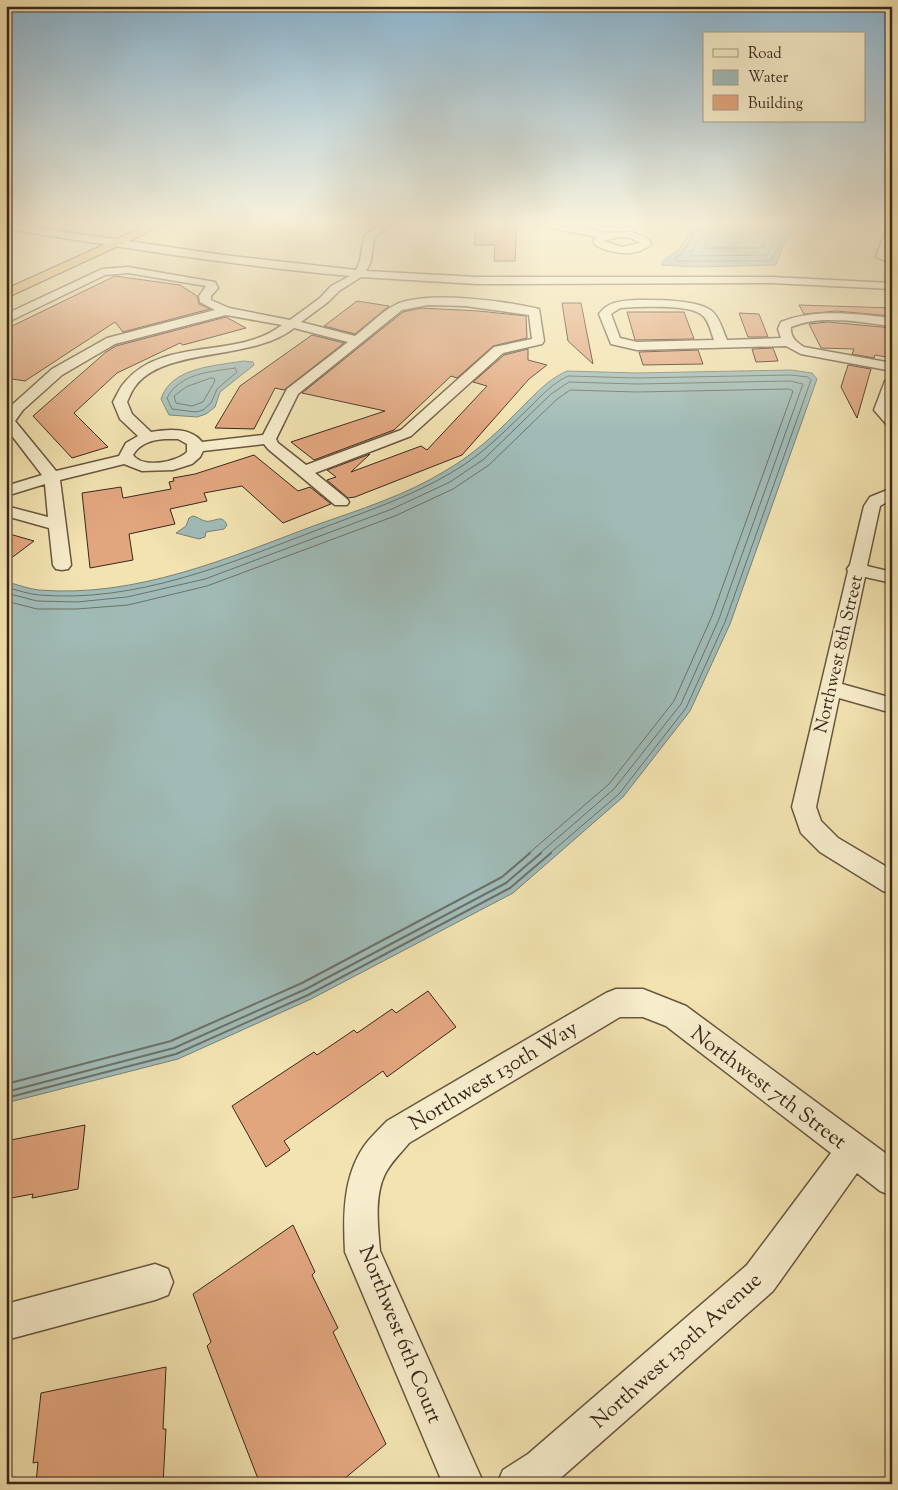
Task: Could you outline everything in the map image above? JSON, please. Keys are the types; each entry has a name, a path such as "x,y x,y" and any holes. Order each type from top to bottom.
{"street":[{"path":"6,319 64,291"},
{"path":"210,291 205,296 206,302 226,311 308,322 350,291"},
{"path":"148,437 126,416 120,402 130,384 147,371 177,358 210,350 242,346 272,337 296,321 333,291"},
{"path":"803,291 892,294"},
{"path":"328,296 315,299 293,315 296,321 312,330 358,340"},
{"path":"268,439 292,392 398,308 407,303 417,301 464,303 535,312 538,341 499,350 406,433 305,471"},
{"path":"722,344 708,314 700,308 685,305 620,305 609,309 605,314 616,341 637,346 722,344 789,342"},
{"path":"310,310 324,312"},
{"path":"62,565 52,477 8,421 18,407 57,372 111,341 226,311"},
{"path":"892,322 846,318 799,319 785,325 784,328 793,347 811,353 892,367"},
{"path":"891,422 882,410 892,381"},
{"path":"170,434 181,435 194,442 197,447 190,458 160,468 139,467 127,459 126,454 128,449 140,440 170,434"},
{"path":"268,439 273,446 341,502"},
{"path":"197,447 268,439"},
{"path":"6,491 52,477 127,459"},
{"name":"Northwest 8th Street","path":"892,493 876,500 872,506 856,570 832,688 804,807 810,826 829,846 892,883"},
{"path":"6,510 58,525"},
{"path":"856,570 892,578"},
{"path":"832,688 892,706"},
{"name":"Northwest 130th Way","path":"366,1180 378,1154 398,1132 616,1003 643,1003"},
{"name":"Northwest 7th Street","path":"643,1003 676,1016 892,1179"},
{"name":"Northwest 130th Avenue","path":"517,1484 542,1468 760,1278 853,1151"},
{"name":"Northwest 6th Court","path":"366,1180 360,1220 363,1252 464,1484"},
{"path":"6,1322 155,1282"}],"water":[{"path":"243,361 253,362 254,365 220,392 215,407 206,414 197,417 169,415 161,399 166,388 174,380 195,370"},
{"path":"791,370 812,373 817,379 730,624 690,711 623,797 513,893 311,999 178,1059 6,1103 6,582 31,589 75,591 111,588 146,582 215,562 365,508 430,480 464,459 490,438 533,396 559,375 567,371 637,373"},
{"path":"193,516 205,521 220,519 225,521 227,525 224,529 206,532 205,537 199,539 176,533 186,526 189,518"}],"building":[{"path":"85,291 189,291 197,296 199,304 210,309 123,332 115,322 25,381 6,378 6,329"},
{"path":"357,301 389,306 355,334 324,326"},
{"path":"562,303 581,303 593,364 568,341"},
{"path":"799,305 892,308 892,316 836,311 804,314"},
{"path":"421,308 526,316 527,338 493,346 457,378 451,376 394,430 314,460 291,442 385,411 302,393 403,312"},
{"path":"627,312 684,312 694,339 635,340"},
{"path":"739,313 759,314 768,337 748,337"},
{"path":"226,317 246,328 183,345 180,343 117,373 74,413 108,447 72,458 33,416 106,352 116,346"},
{"path":"828,322 892,328 892,358 875,355 874,358 852,354 854,349 821,348 809,324"},
{"path":"312,335 344,343 284,390 275,388 254,429 215,428 240,386"},
{"path":"773,348 778,361 756,362 752,349"},
{"path":"528,349 528,360 547,365 529,379 462,455 355,497 348,498 327,480 336,477 327,470 370,454 351,472 421,446 427,450 487,386 473,382 504,355"},
{"path":"698,350 703,364 643,365 639,352"},
{"path":"848,365 871,369 857,418 841,387"},
{"path":"254,455 298,491 310,487 331,504 283,523 242,486 204,493 207,501 170,509 175,524 129,534 133,560 90,568 82,493 121,487 123,498 171,489 169,482 174,481 173,478 195,474"},
{"path":"6,533 34,541 6,562"},
{"path":"428,991 456,1027 387,1077 383,1071 284,1141 290,1150 266,1167 232,1106 314,1052 317,1055 354,1030 357,1033 392,1009 396,1013"},
{"path":"85,1125 78,1189 32,1198 33,1194 6,1199 6,1141"},
{"path":"293,1225 315,1272 312,1275 338,1328 333,1332 386,1444 338,1484 260,1484 207,1346 211,1342 193,1294"},
{"path":"166,1367 163,1429 166,1429 163,1484 36,1484 38,1462 33,1463 41,1393"}]}
